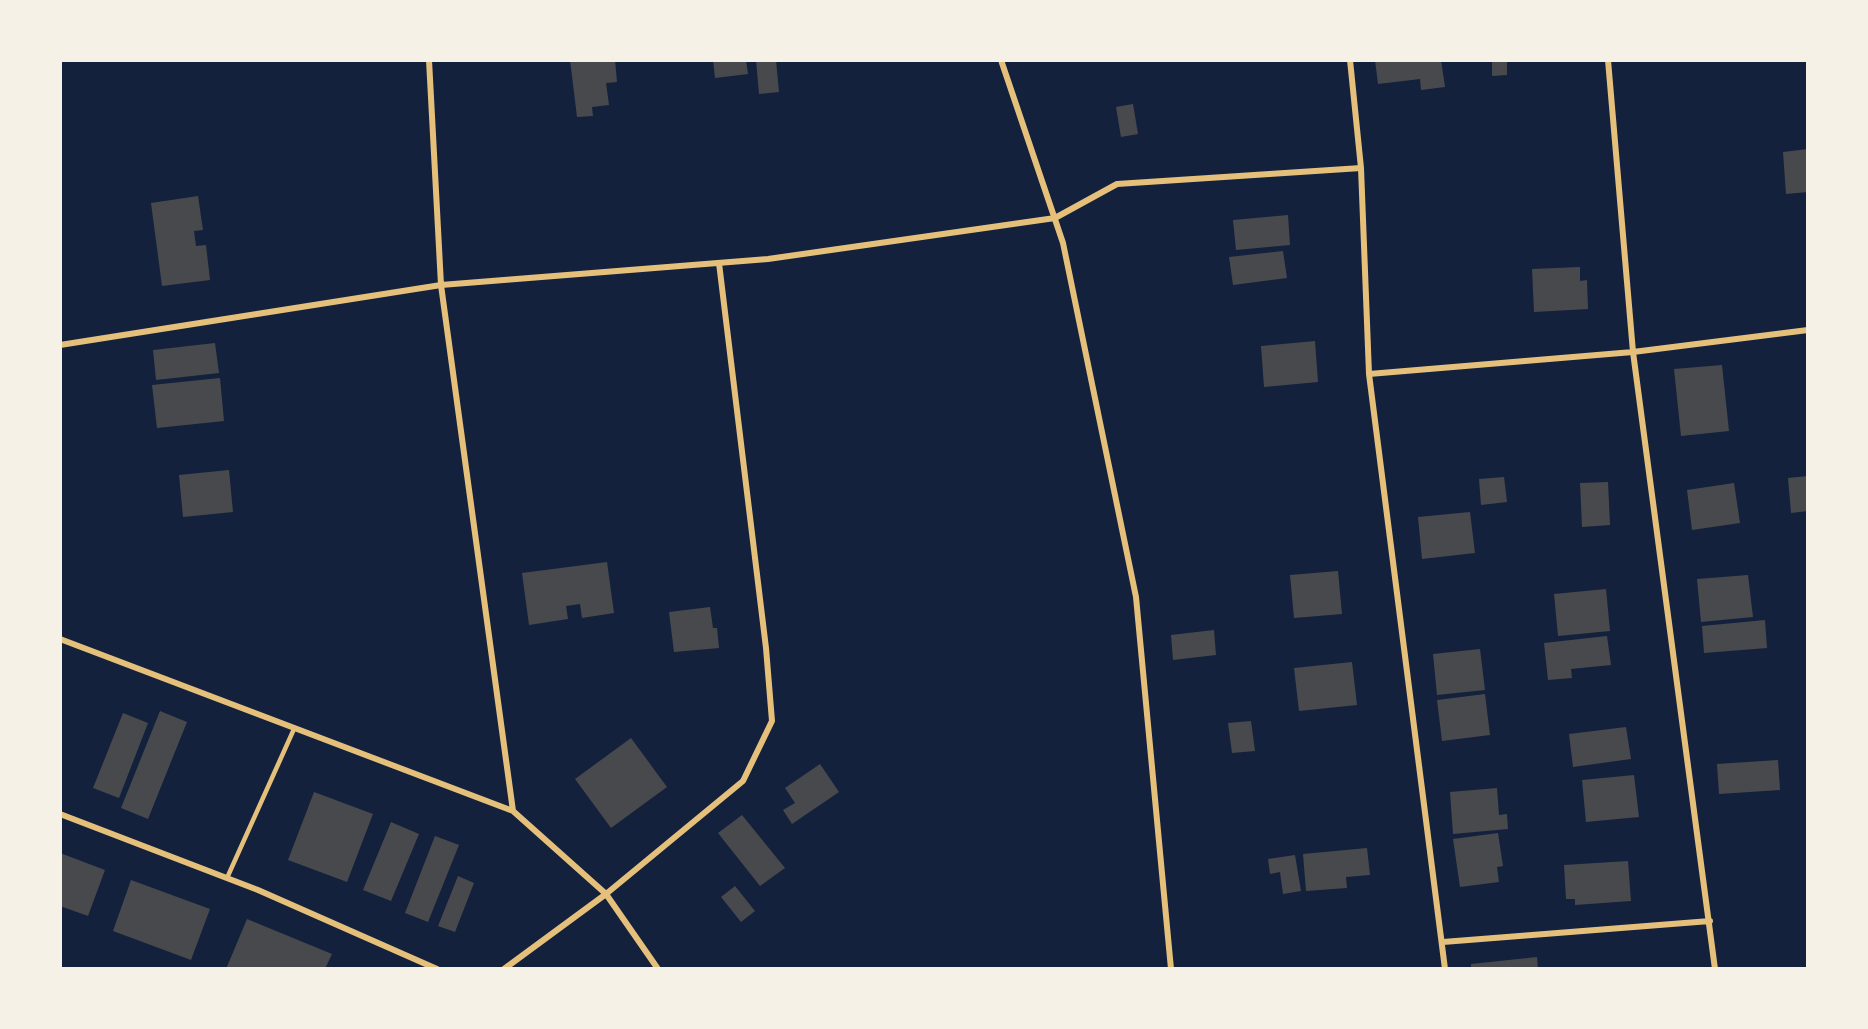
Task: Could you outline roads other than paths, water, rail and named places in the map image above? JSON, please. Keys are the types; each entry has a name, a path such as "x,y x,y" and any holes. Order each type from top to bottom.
{"street":[{"path":"429,60 441,285 513,811"},
{"path":"1000,60 1063,243 1136,597 1171,969"},
{"path":"1350,60 1362,168 1370,374 1445,969"},
{"path":"1608,60 1633,352 1715,969"},
{"path":"60,345 441,285 768,259 1055,218 1117,184 1362,168"},
{"path":"504,969 606,894 743,781 772,721 766,648 719,263"},
{"path":"1370,374 1633,352 1808,330"},
{"path":"60,639 513,811 606,894 658,969"},
{"path":"60,814 227,878 437,969"},
{"path":"1443,942 1710,921"}],"lane":[{"path":"227,878 294,729"}]}
